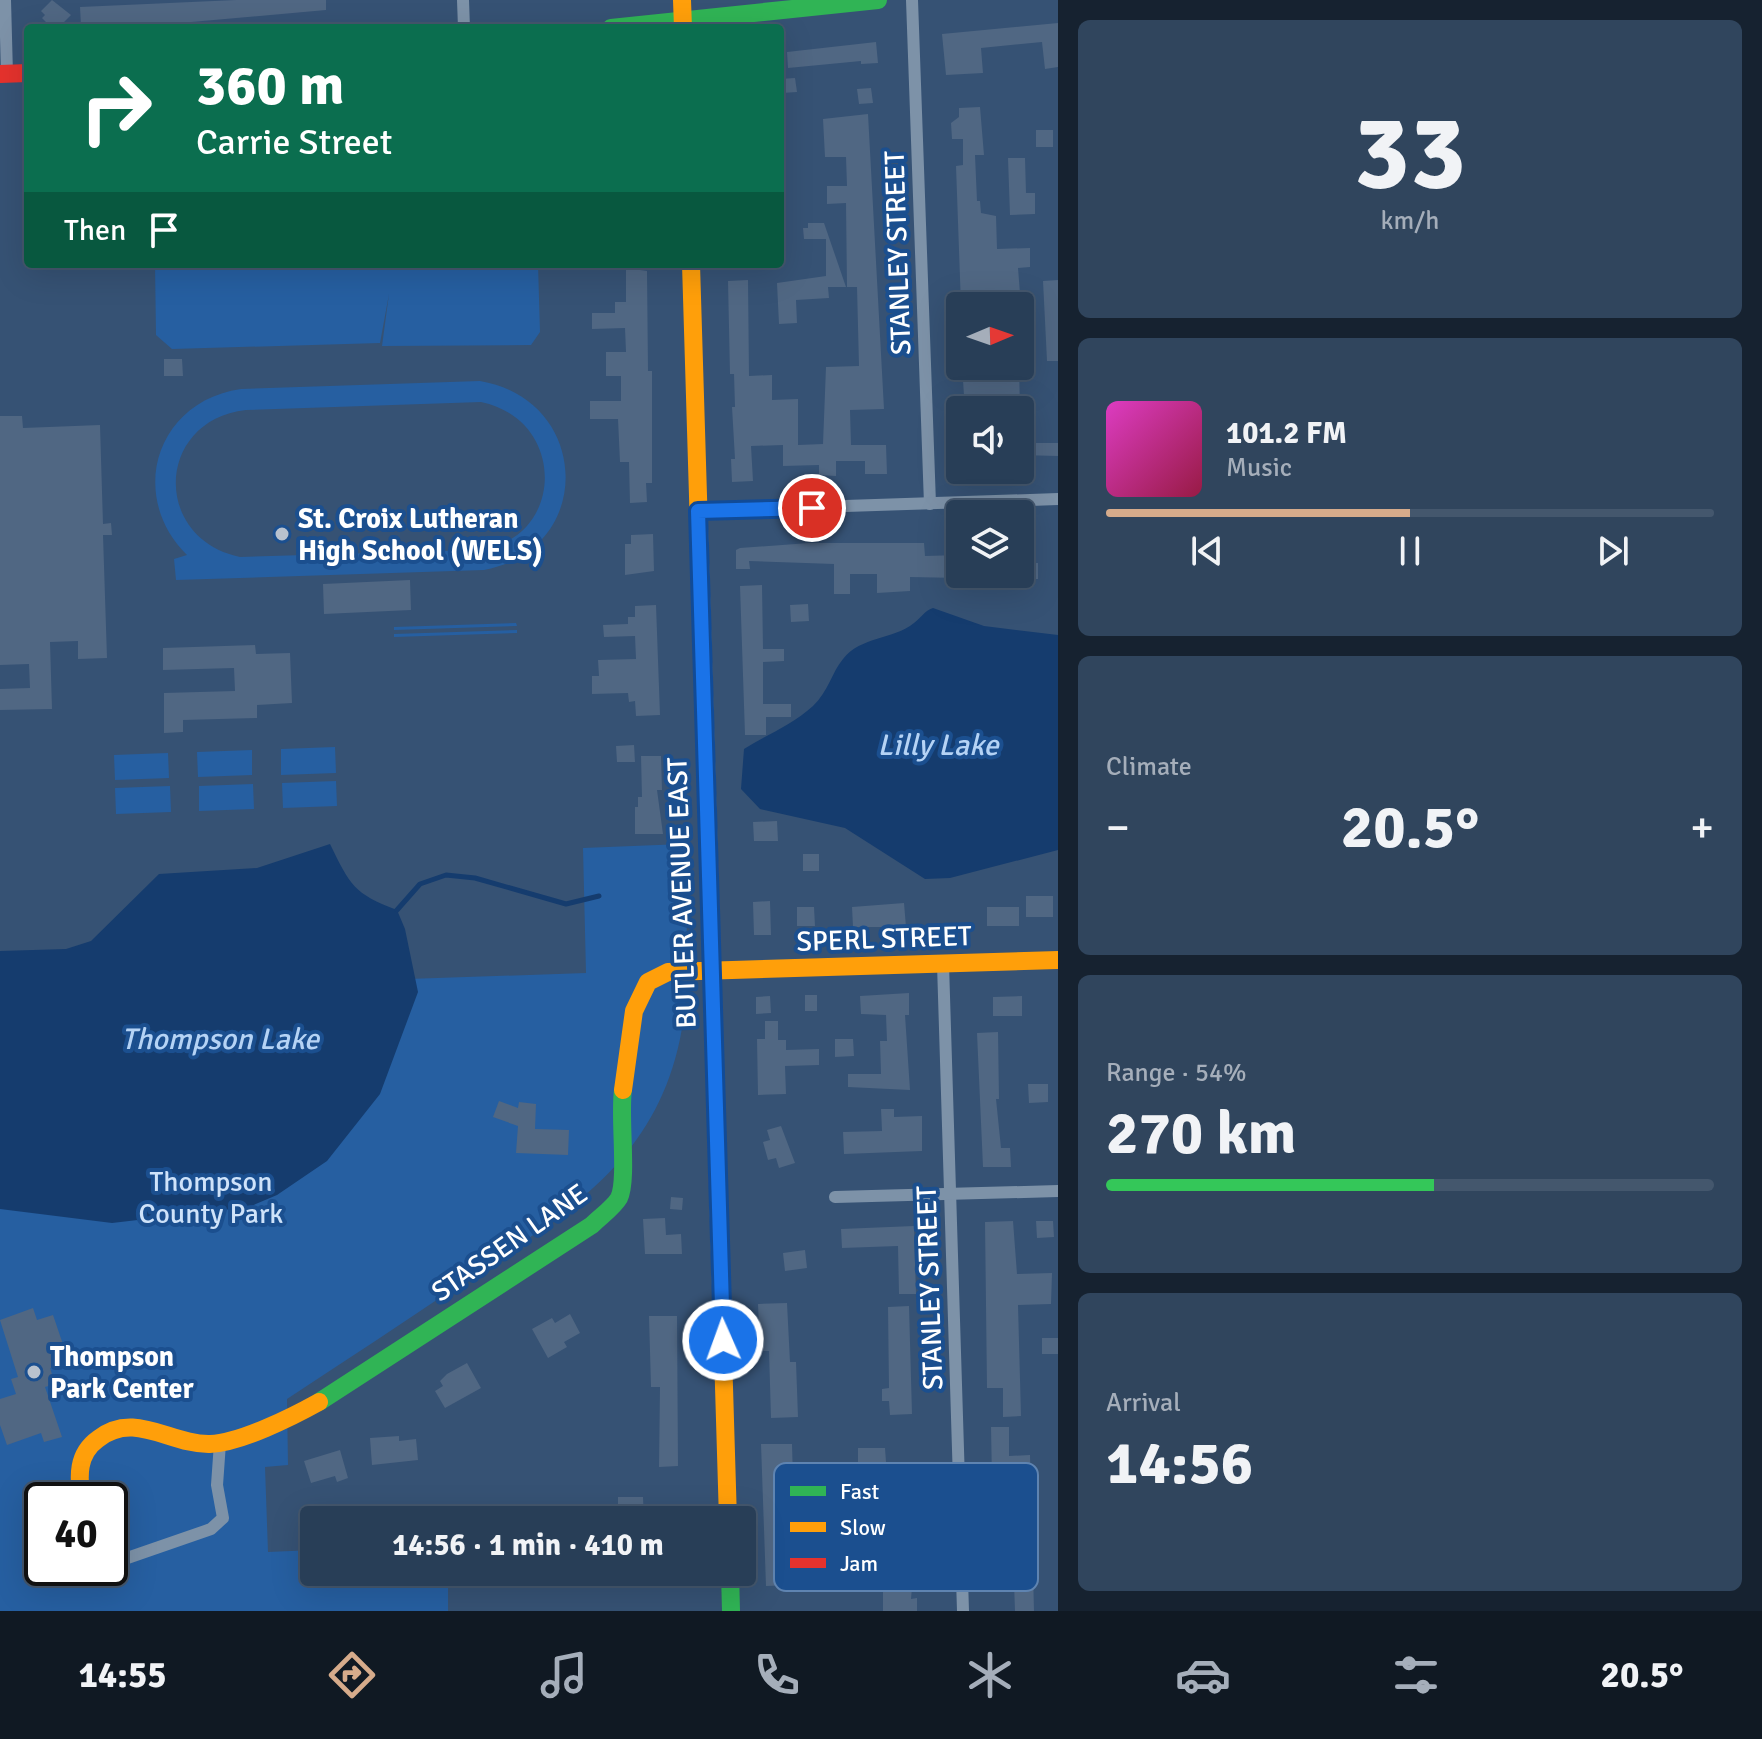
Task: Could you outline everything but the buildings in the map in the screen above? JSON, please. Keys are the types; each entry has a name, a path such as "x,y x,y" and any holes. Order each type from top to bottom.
{"street":[{"path":"5,0 4,74 24,73"},
{"path":"463,0 464,24"},
{"path":"682,0 683,24"},
{"path":"691,24 878,0"},
{"name":"STANLEY STREET","path":"912,0 930,504"},
{"name":"BUTLER AVENUE EAST","path":"691,268 728,1506"},
{"path":"698,511 1058,499"},
{"name":"SPERL STREET","path":"711,972 1058,960"},
{"name":"STANLEY STREET","path":"943,964 958,1463"},
{"name":"STASSEN LANE","path":"220,1443 319,1403 592,1225 619,1198 623,1173 621,1093 634,1011 648,982 668,972 711,972"},
{"path":"835,1197 1058,1191"},
{"path":"78,1482 80,1462 101,1433 117,1428 148,1428 220,1443 217,1485 223,1518 211,1529 128,1558"},
{"path":"730,1586 731,1611"},
{"name":"STANLEY STREET","path":"962,1591 963,1611"}],"green space":[{"path":"155,268 538,268 540,332 531,345 382,346 389,294 380,343 172,349 156,335"},
{"path":"480,381 517,394 543,416 560,444 566,475 561,506 546,534 521,557 484,570 176,580 174,559 187,555 169,531 158,506 155,480 160,454 171,431 188,412 212,397 241,389","holes":["481,402 510,414 530,432 542,456 545,481 539,506 526,527 504,543 475,550 240,557 211,546 191,527 179,505 176,480 181,456 195,435 216,418 246,410"]},
{"path":"516,623 517,626 394,630 394,627"},
{"path":"517,630 517,633 394,637 394,634"},
{"path":"335,747 336,773 281,775 281,749"},
{"path":"252,750 252,775 198,777 197,752"},
{"path":"168,753 169,778 115,780 114,755"},
{"path":"336,781 337,806 283,808 282,783"},
{"path":"253,784 254,809 199,811 199,786"},
{"path":"170,786 171,812 116,814 115,788"},
{"name":"Thompson County Park","path":"683,844 687,942 684,1015 667,1083 649,1120 626,1153 569,1209 287,1399 288,1465 265,1467 268,1552 300,1551 300,1586 448,1586 448,1611 0,1611 0,993 586,973 583,848"}],"water":[{"name":"Lilly Lake","path":"933,608 984,626 1058,635 1058,850 950,878 925,879 845,828 760,809 741,789 744,749 813,706 850,652 868,642 897,633"},
{"name":"Thompson Lake","path":"330,844 349,879 362,893 397,910 405,929 418,992 380,1094 327,1161 277,1195 249,1207 112,1223 0,1209 0,951 66,949 91,941 159,874 257,868"}],"waterway":[{"path":"397,910 420,884 446,875 475,878 566,904 599,896"}],"traffic: fast":[{"path":"649,24 878,0"},
{"path":"319,1402 592,1225 614,1205 622,1189 623,1177 623,1090"},
{"path":"730,1586 731,1611"}],"traffic: slow":[{"path":"682,0 683,24"},
{"path":"691,268 709,860"},
{"path":"623,1090 634,1011 648,982 668,972 1058,960"},
{"path":"718,1187 728,1506"},
{"path":"80,1482 86,1452 98,1439 112,1431 139,1428 195,1443 222,1443 266,1428 319,1402"}],"traffic: jam":[{"path":"0,74 24,73"},
{"path":"709,860 718,1187"}],"place":[{"name":"St. Croix Lutheran High School (WELS)","path":"282,534"},
{"name":"Thompson Park Center","path":"34,1372"}],"route":[{"path":"723,1340 698,511 812,508"}]}
